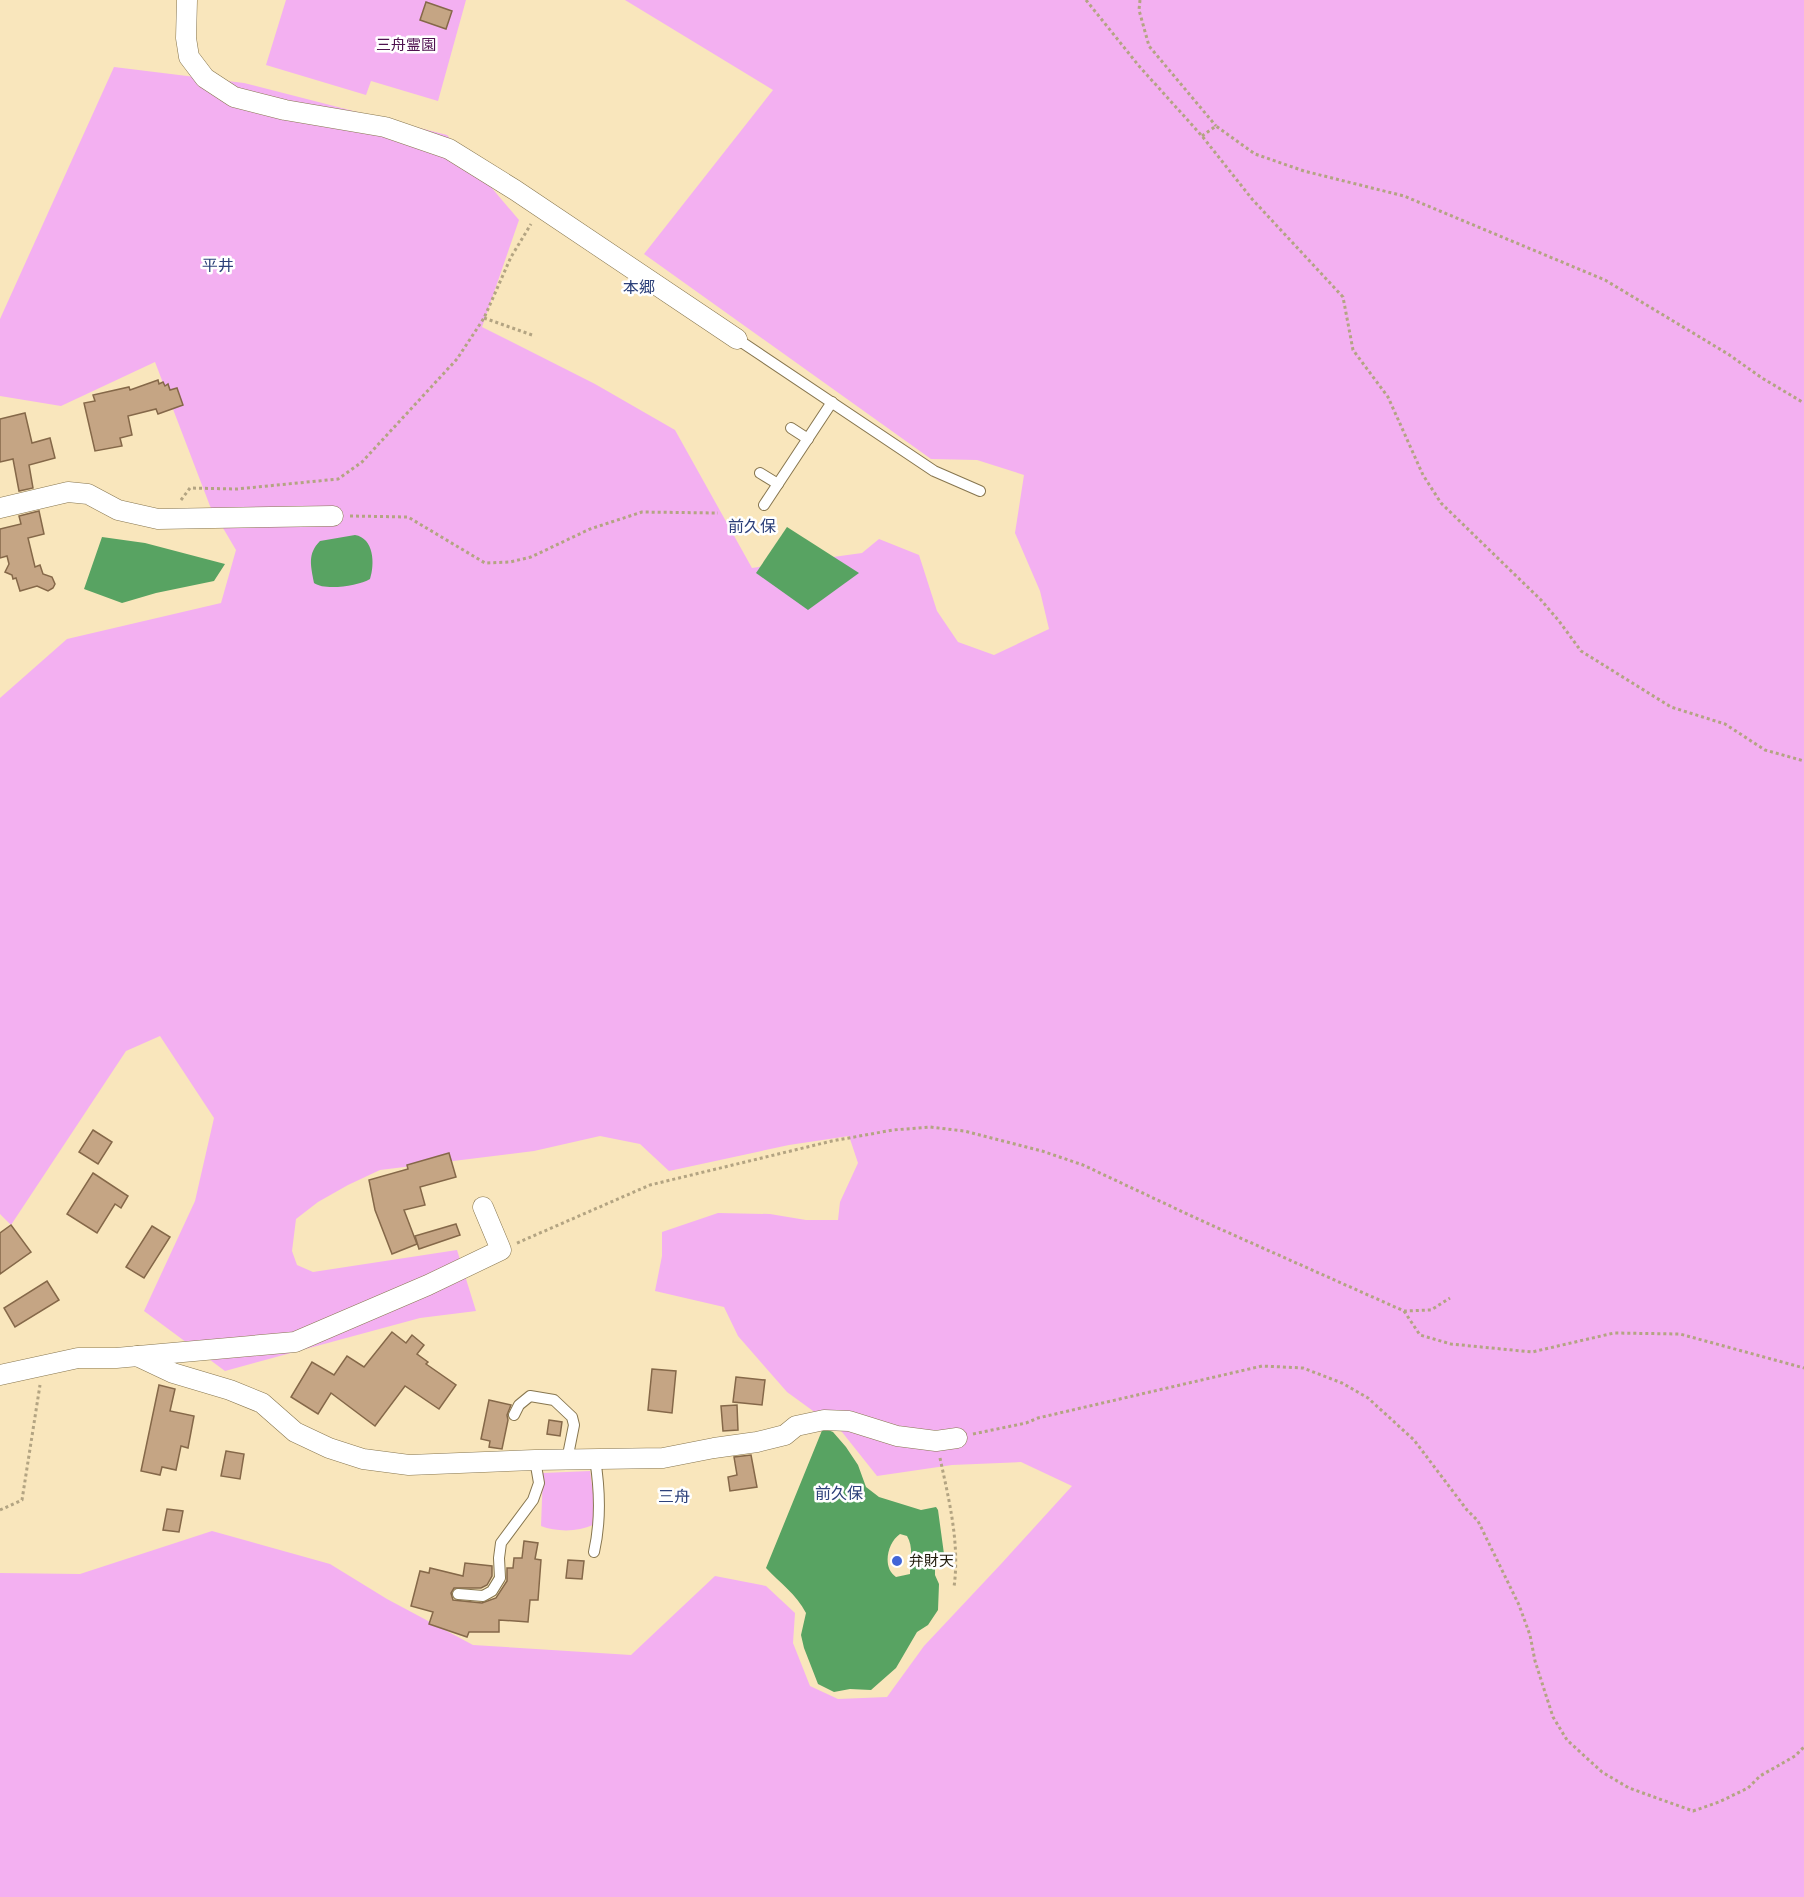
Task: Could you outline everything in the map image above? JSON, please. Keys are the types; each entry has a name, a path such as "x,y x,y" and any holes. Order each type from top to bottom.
{"street":[{"path":"187,0 186,38 189,57 205,78 234,98 285,110 385,126 449,149 542,207 737,339"},
{"path":"0,508 68,492 87,494 118,510 158,519 333,516"},
{"path":"0,1375 78,1358 137,1356 295,1342 428,1285 501,1250 483,1207"},
{"path":"137,1356 173,1373 230,1390 262,1403 295,1432 329,1448 363,1459 409,1465 663,1458 714,1448 757,1443 785,1435 796,1426 824,1420 849,1421 897,1436 936,1441 957,1438"}],"lane":[{"path":"737,339 934,471 980,491"},
{"path":"764,505 832,402"},
{"path":"791,428 808,439"},
{"path":"760,473 778,484"},
{"path":"514,1415 519,1405 530,1396 554,1400 564,1407 572,1417 574,1425 567,1460"},
{"path":"458,1594 483,1596 492,1591 500,1578 501,1543 533,1500 539,1483 535,1460"},
{"path":"594,1552 600,1514 595,1460"}],"path":[{"path":"1086,0 1138,66 1202,135 1252,199 1344,297 1353,350 1388,397 1423,475 1441,503 1541,600 1581,651 1671,707 1725,724 1765,750 1804,761"},
{"path":"1140,0 1139,10 1149,46 1216,126 1255,154 1304,171 1404,196 1605,280 1804,403"},
{"path":"1202,135 1216,126"},
{"path":"167,519 190,488 237,489 338,479 362,462 457,359 484,318 511,257 542,207"},
{"path":"484,318 532,335"},
{"path":"333,516 408,517 485,563 510,562 531,557 590,529 642,512 718,513"},
{"path":"501,1250 650,1185 832,1141 893,1130 930,1127 964,1131 1042,1151 1083,1165 1404,1311 1431,1310 1450,1298"},
{"path":"1404,1311 1420,1335 1451,1344 1532,1352 1614,1333 1680,1334 1804,1368"},
{"path":"0,1510 22,1500 44,1365"},
{"path":"957,1438 1262,1366 1303,1368 1342,1383 1368,1398 1414,1440 1467,1510 1478,1521 1519,1605 1530,1635 1535,1661 1553,1717 1567,1740 1602,1772 1629,1788 1693,1811 1748,1788 1760,1776 1795,1756 1804,1747"},
{"path":"936,1441 953,1524 956,1557 954,1587"},
{"path":"910,1564 956,1557"}],"green space":[{"name":"三舟霊園","path":"286,0 466,0 438,101 371,81 366,95 266,65"},
{"path":"625,0 1804,0 1804,1897 0,1897 0,1573 80,1574 212,1531 330,1564 387,1599 473,1645 631,1655 715,1576 766,1586 795,1613 793,1643 810,1686 838,1699 887,1697 924,1646 1072,1486 1021,1462 952,1465 877,1476 842,1432 787,1392 738,1336 724,1307 655,1291 662,1256 662,1232 718,1213 770,1214 806,1220 838,1220 840,1202 858,1163 849,1136 789,1145 669,1171 640,1144 600,1136 534,1151 380,1170 318,1202 296,1219 292,1251 297,1265 313,1272 457,1250 476,1311 420,1318 225,1371 144,1311 195,1201 214,1118 160,1036 126,1051 11,1225 0,1214 0,698 67,639 221,603 236,550 210,506 155,362 61,406 0,396 0,319 114,67 244,83 447,135 519,220 482,327 595,384 675,430 752,568 862,553 879,539 919,555 937,611 958,642 994,655 1049,629 1040,591 1015,533 1024,475 977,460 931,459 644,254 773,90"},
{"path":"590,1471 593,1525 567,1530 541,1526 543,1473"}],"shaded area":[{"path":"787,527 859,573 808,610 756,573"},
{"path":"355,535 366,541 372,552 370,579 342,587 326,587 314,583 312,556 320,541"},
{"path":"102,537 145,543 225,564 214,581 156,593 122,603 84,589"},
{"path":"823,1428 833,1432 846,1447 858,1465 866,1487 879,1497 921,1510 936,1507 938,1510 944,1554 935,1565 935,1575 939,1584 938,1610 928,1625 917,1632 896,1668 871,1690 850,1689 834,1692 818,1684 801,1635 806,1613 793,1594 766,1568","holes":["900,1534 907,1536 911,1550 910,1574 896,1577 889,1568 889,1549"]}],"building":[{"path":"426,2 452,11 446,29 420,20"},
{"path":"158,380 159,384 163,382 165,386 168,384 170,390 177,388 183,405 158,414 156,409 128,416 132,435 120,438 122,446 95,451 84,403 95,401 93,395 129,387 130,390"},
{"path":"25,413 32,443 50,438 55,458 29,465 33,488 19,491 13,459 0,462 0,419"},
{"path":"39,511 44,534 28,538 35,567 40,565 43,574 52,577 55,584 48,591 37,586 20,591 16,578 13,579 12,575 5,572 9,564 7,556 0,558 0,529 21,524 19,516"},
{"path":"93,1130 112,1142 98,1164 79,1152"},
{"path":"449,1153 456,1177 420,1187 425,1205 404,1210 417,1244 392,1254 375,1210 369,1180 408,1169 407,1165"},
{"path":"93,1173 128,1196 121,1208 115,1204 97,1233 67,1214"},
{"path":"456,1224 460,1235 419,1249 415,1236"},
{"path":"11,1225 31,1252 0,1274 0,1233"},
{"path":"152,1226 170,1237 144,1278 126,1267"},
{"path":"47,1281 59,1300 15,1327 4,1308"},
{"path":"392,1332 406,1343 412,1335 424,1345 417,1354 428,1362 426,1364 456,1385 439,1409 405,1386 375,1426 331,1393 318,1414 291,1397 312,1362 334,1375 347,1356 364,1367"},
{"path":"652,1369 676,1371 672,1413 648,1410"},
{"path":"736,1377 765,1380 762,1405 733,1402"},
{"path":"159,1385 175,1389 170,1411 194,1416 188,1448 181,1446 176,1470 162,1467 160,1475 141,1471"},
{"path":"489,1400 511,1405 507,1415 502,1449 489,1447 490,1441 481,1439"},
{"path":"737,1405 738,1430 723,1431 721,1406"},
{"path":"549,1420 562,1422 560,1436 547,1434"},
{"path":"226,1451 244,1454 240,1479 221,1476"},
{"path":"751,1455 757,1487 730,1491 728,1477 737,1475 734,1457"},
{"path":"167,1509 183,1511 179,1532 163,1530"},
{"path":"524,1541 538,1543 535,1559 541,1560 538,1600 530,1600 528,1622 499,1620 499,1632 469,1632 467,1637 429,1624 433,1612 411,1606 420,1571 429,1573 430,1568 463,1576 465,1563 492,1566 492,1576 487,1585 481,1588 454,1588 451,1593 453,1600 482,1603 496,1598 507,1581 507,1568 513,1568 514,1558 522,1558"},
{"path":"568,1560 584,1561 582,1579 566,1578"}],"place":[{"name":"弁財天","path":"897,1561"}],"district":[{"name":"平井","path":"218,265"},
{"name":"本郷","path":"639,287"},
{"name":"前久保","path":"752,526"},
{"name":"前久保","path":"839,1493"},
{"name":"三舟","path":"674,1496"}]}
